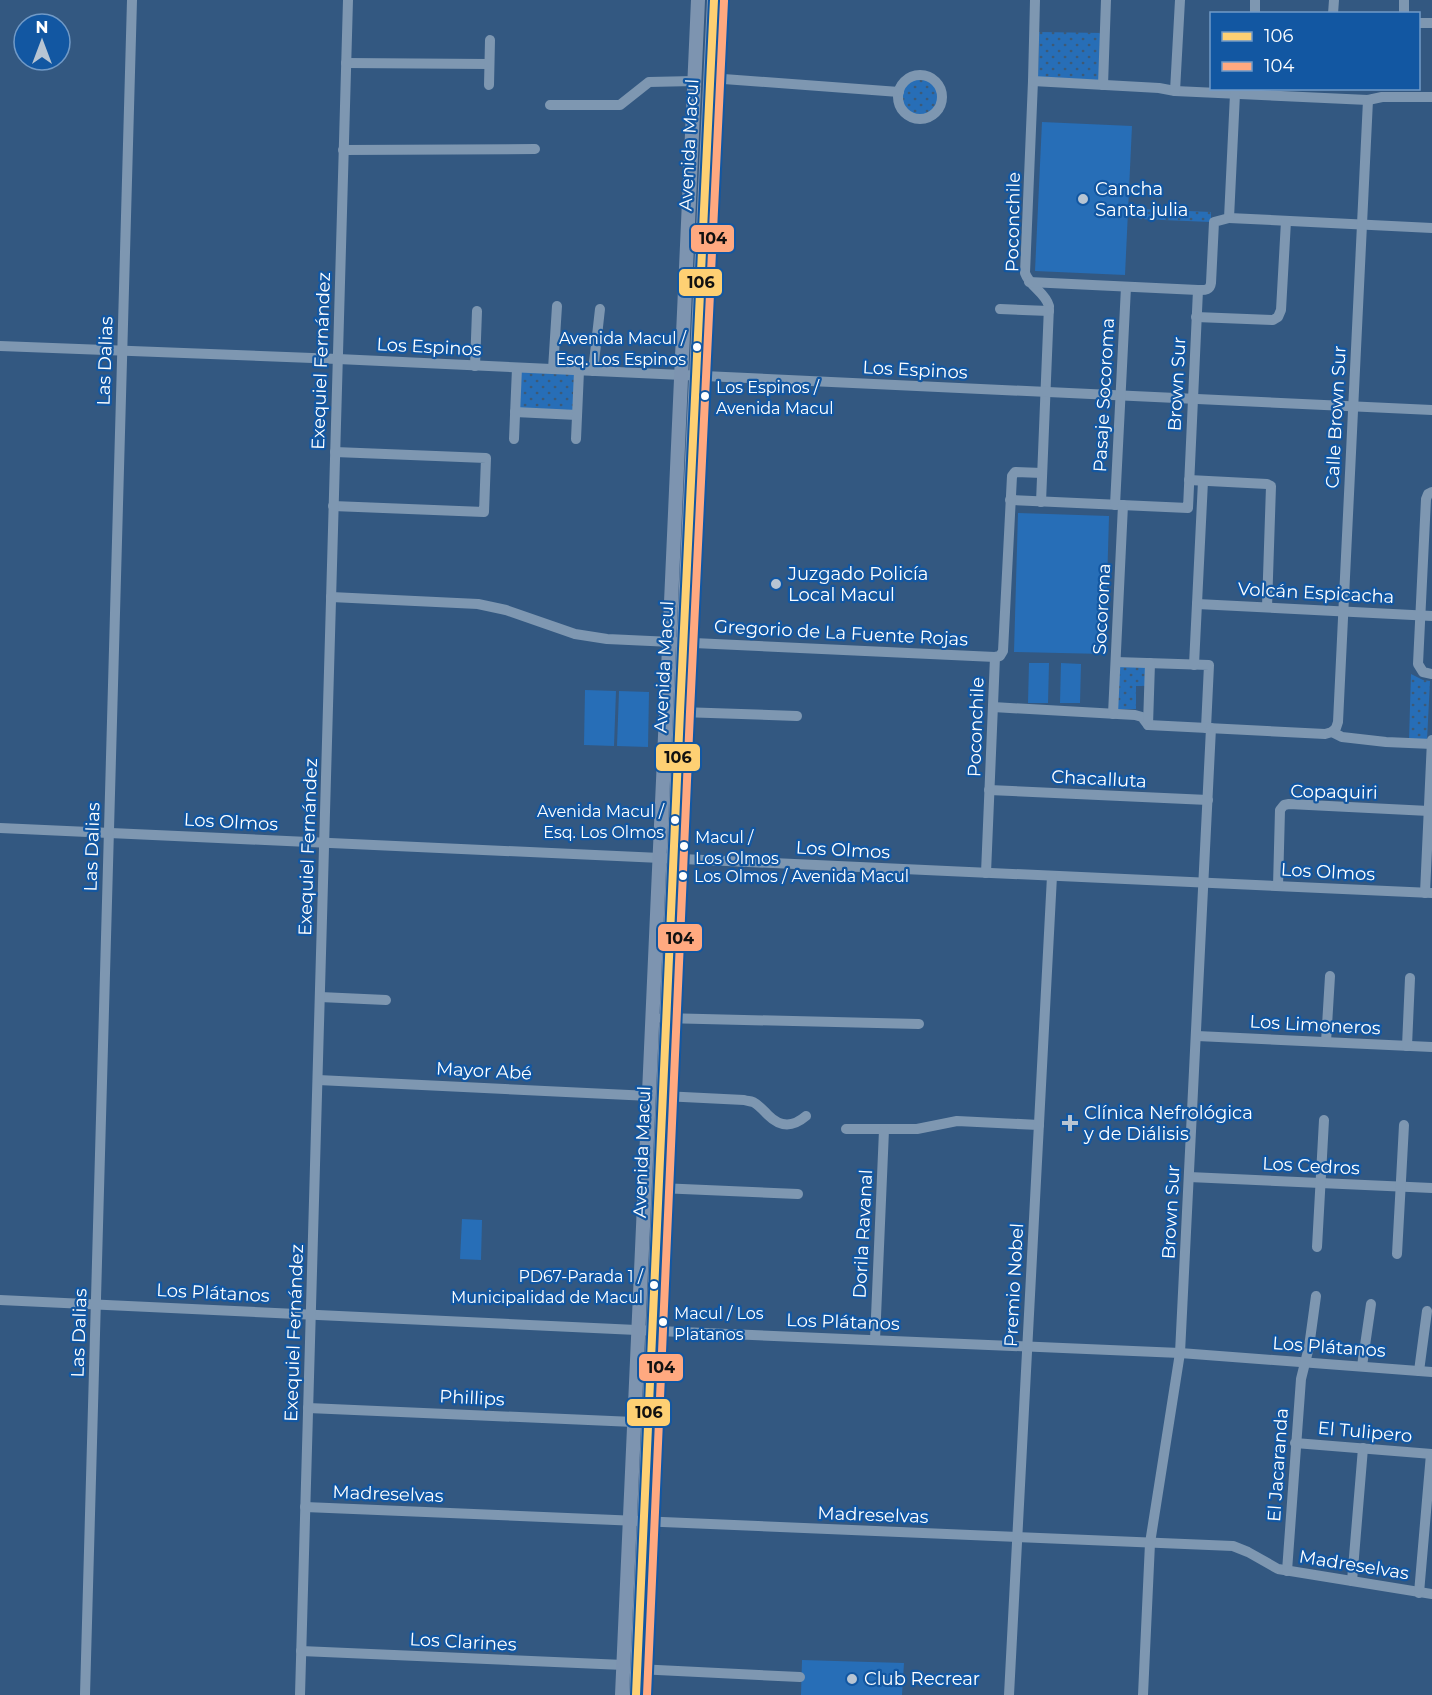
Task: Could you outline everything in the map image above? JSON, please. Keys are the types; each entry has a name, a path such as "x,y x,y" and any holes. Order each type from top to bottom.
{"main road":[{"name":"Avenida Macul","path":"666,858 680,712 676,642 680,375 698,0"},
{"name":"Avenida Macul","path":"622,1695 630,1667 676,642 696,376 714,0"},
{"name":"Avenida Macul","path":"637,1522 634,1422 646,1330 658,1188 656,1096"},
{"name":"Avenida Macul","path":"630,1667 636,1695"}],"street":[{"name":"Las Dalias","path":"85,1695 132,0"},
{"name":"Exequiel Fernández","path":"300,1695 348,0"},
{"name":"Poconchile","path":"1035,0 1026,277 1046,299 1049,311"},
{"path":"1102,85 1106,0"},
{"path":"1175,91 1180,0"},
{"path":"489,85 490,39"},
{"path":"346,63 489,64"},
{"path":"923,75 932,78 938,84 942,92 942,100 933,115 917,119 902,110 898,92 907,79 923,75"},
{"path":"710,78 898,92"},
{"path":"549,105 620,105 649,82 694,81"},
{"path":"1033,81 1235,94 1251,92 1328,93 1368,100 1400,93 1409,96 1432,97"},
{"path":"1229,218 1235,94"},
{"name":"Calle Brown Sur","path":"1332,732 1338,722 1368,100"},
{"path":"343,150 535,149"},
{"path":"1029,282 1206,290 1211,286 1214,222 1229,218 1432,228"},
{"path":"1196,316 1273,320 1278,317 1281,310 1286,221"},
{"name":"Pasaje Socoroma","path":"1119,505 1120,396 1126,287"},
{"name":"Brown Sur","path":"1010,500 1188,508 1198,290"},
{"path":"553,369 557,306"},
{"path":"593,371 600,309"},
{"path":"1000,309 1049,311 1041,502"},
{"path":"475,366 477,311"},
{"name":"Los Espinos","path":"0,346 338,359 1432,410"},
{"path":"514,439 517,368"},
{"path":"576,439 579,371"},
{"path":"515,412 577,415"},
{"path":"333,506 483,512 486,458 335,452"},
{"name":"Poconchile","path":"986,873 995,657 1000,656 1003,651 1013,474 1018,472 1042,473"},
{"path":"1189,480 1271,486 1267,607"},
{"path":"1116,662 1194,665 1203,481"},
{"path":"1430,493 1426,499 1426,616 1418,664 1421,670 1432,674"},
{"name":"Socoroma","path":"1113,714 1119,505"},
{"name":"Gregorio de La Fuente Rojas","path":"331,597 478,603 506,610 561,630 591,637 995,657"},
{"name":"Volcán Espicacha","path":"1197,604 1426,616"},
{"path":"1148,725 1150,663"},
{"name":"Brown Sur","path":"1143,1695 1150,1543 1180,1353 1197,1036 1208,800 1209,665 1194,665"},
{"path":"993,707 1138,716 1148,725 1325,734 1332,732 1342,737 1386,742 1432,742 1428,893"},
{"path":"680,712 797,716"},
{"name":"Chacalluta","path":"989,790 1208,800"},
{"name":"Copaquiri","path":"1278,886 1280,810 1284,805 1429,811"},
{"name":"Los Olmos","path":"0,828 1428,893"},
{"name":"Premio Nobel","path":"1009,1695 1052,876"},
{"path":"1326,1042 1330,976"},
{"path":"1407,1046 1410,978"},
{"path":"320,997 386,1000"},
{"path":"660,1018 919,1024"},
{"name":"Los Limoneros","path":"1197,1036 1432,1047"},
{"name":"Mayor Abé","path":"318,1080 744,1100 753,1102 779,1123 788,1125 798,1123 806,1116"},
{"path":"1317,1247 1324,1120"},
{"path":"846,1129 917,1129 957,1121 1040,1125"},
{"path":"1397,1254 1404,1125"},
{"name":"Dorila Ravanal","path":"875,1340 884,1130"},
{"name":"Los Cedros","path":"1189,1177 1432,1188"},
{"path":"658,1188 798,1194"},
{"name":"El Jacaranda","path":"1287,1570 1301,1379 1309,1347 1316,1296"},
{"name":"Los Plátanos","path":"0,1300 1180,1353 1432,1372"},
{"path":"1362,1366 1371,1304"},
{"path":"1419,1371 1427,1311"},
{"name":"Phillips","path":"308,1408 634,1422"},
{"name":"El Tulipero","path":"1295,1443 1431,1454"},
{"path":"1352,1581 1363,1448"},
{"path":"1419,1593 1429,1524 1431,1454"},
{"name":"Madreselvas","path":"305,1507 1238,1547 1272,1566 1287,1570 1432,1594"},
{"name":"Los Clarines","path":"301,1651 800,1677"}],"shaded area":[{"path":"1039,32 1102,33 1099,80 1038,78"},
{"path":"920,75 935,82 942,97 935,112 920,119 905,112 898,97 905,82"},
{"name":"Cancha Santa julia","path":"1042,122 1132,126 1125,275 1035,271"},
{"path":"1140,209 1211,212 1211,222 1139,219"},
{"path":"517,368 579,371 577,415 515,412"},
{"path":"1018,513 1109,516 1105,654 1014,652"},
{"path":"1029,663 1049,663 1048,703 1028,703"},
{"path":"1061,663 1081,664 1080,703 1060,703"},
{"path":"1118,666 1145,666 1145,686 1136,686 1136,709 1118,709"},
{"path":"1411,674 1430,681 1427,740 1409,740"},
{"path":"585,690 616,691 614,746 584,745"},
{"path":"619,691 649,692 648,747 617,746"},
{"path":"462,1219 482,1220 481,1260 460,1259"},
{"name":"Club Recrear","path":"802,1660 904,1663 902,1695 801,1695"}],"transit line":[{"name":"106","path":"636,1695 714,0"},
{"name":"104","path":"647,1695 724,1"}],"place":[{"name":"Cancha Santa julia","path":"1083,199"},
{"name":"Avenida Macul / Esq. Los Espinos","path":"697,347"},
{"name":"Los Espinos / Avenida Macul","path":"705,396"},
{"name":"Juzgado Policía Local Macul","path":"776,584"},
{"name":"Avenida Macul / Esq. Los Olmos","path":"675,820"},
{"name":"Macul / Los Olmos","path":"684,846"},
{"name":"Los Olmos / Avenida Macul","path":"683,876"},
{"name":"Clínica Nefrológica y de Diálisis","path":"1070,1123"},
{"name":"PD67-Parada 1 / Municipalidad de Macul","path":"654,1285"},
{"name":"Macul / Los Platanos","path":"663,1322"},
{"name":"Club Recrear","path":"852,1679"}]}
